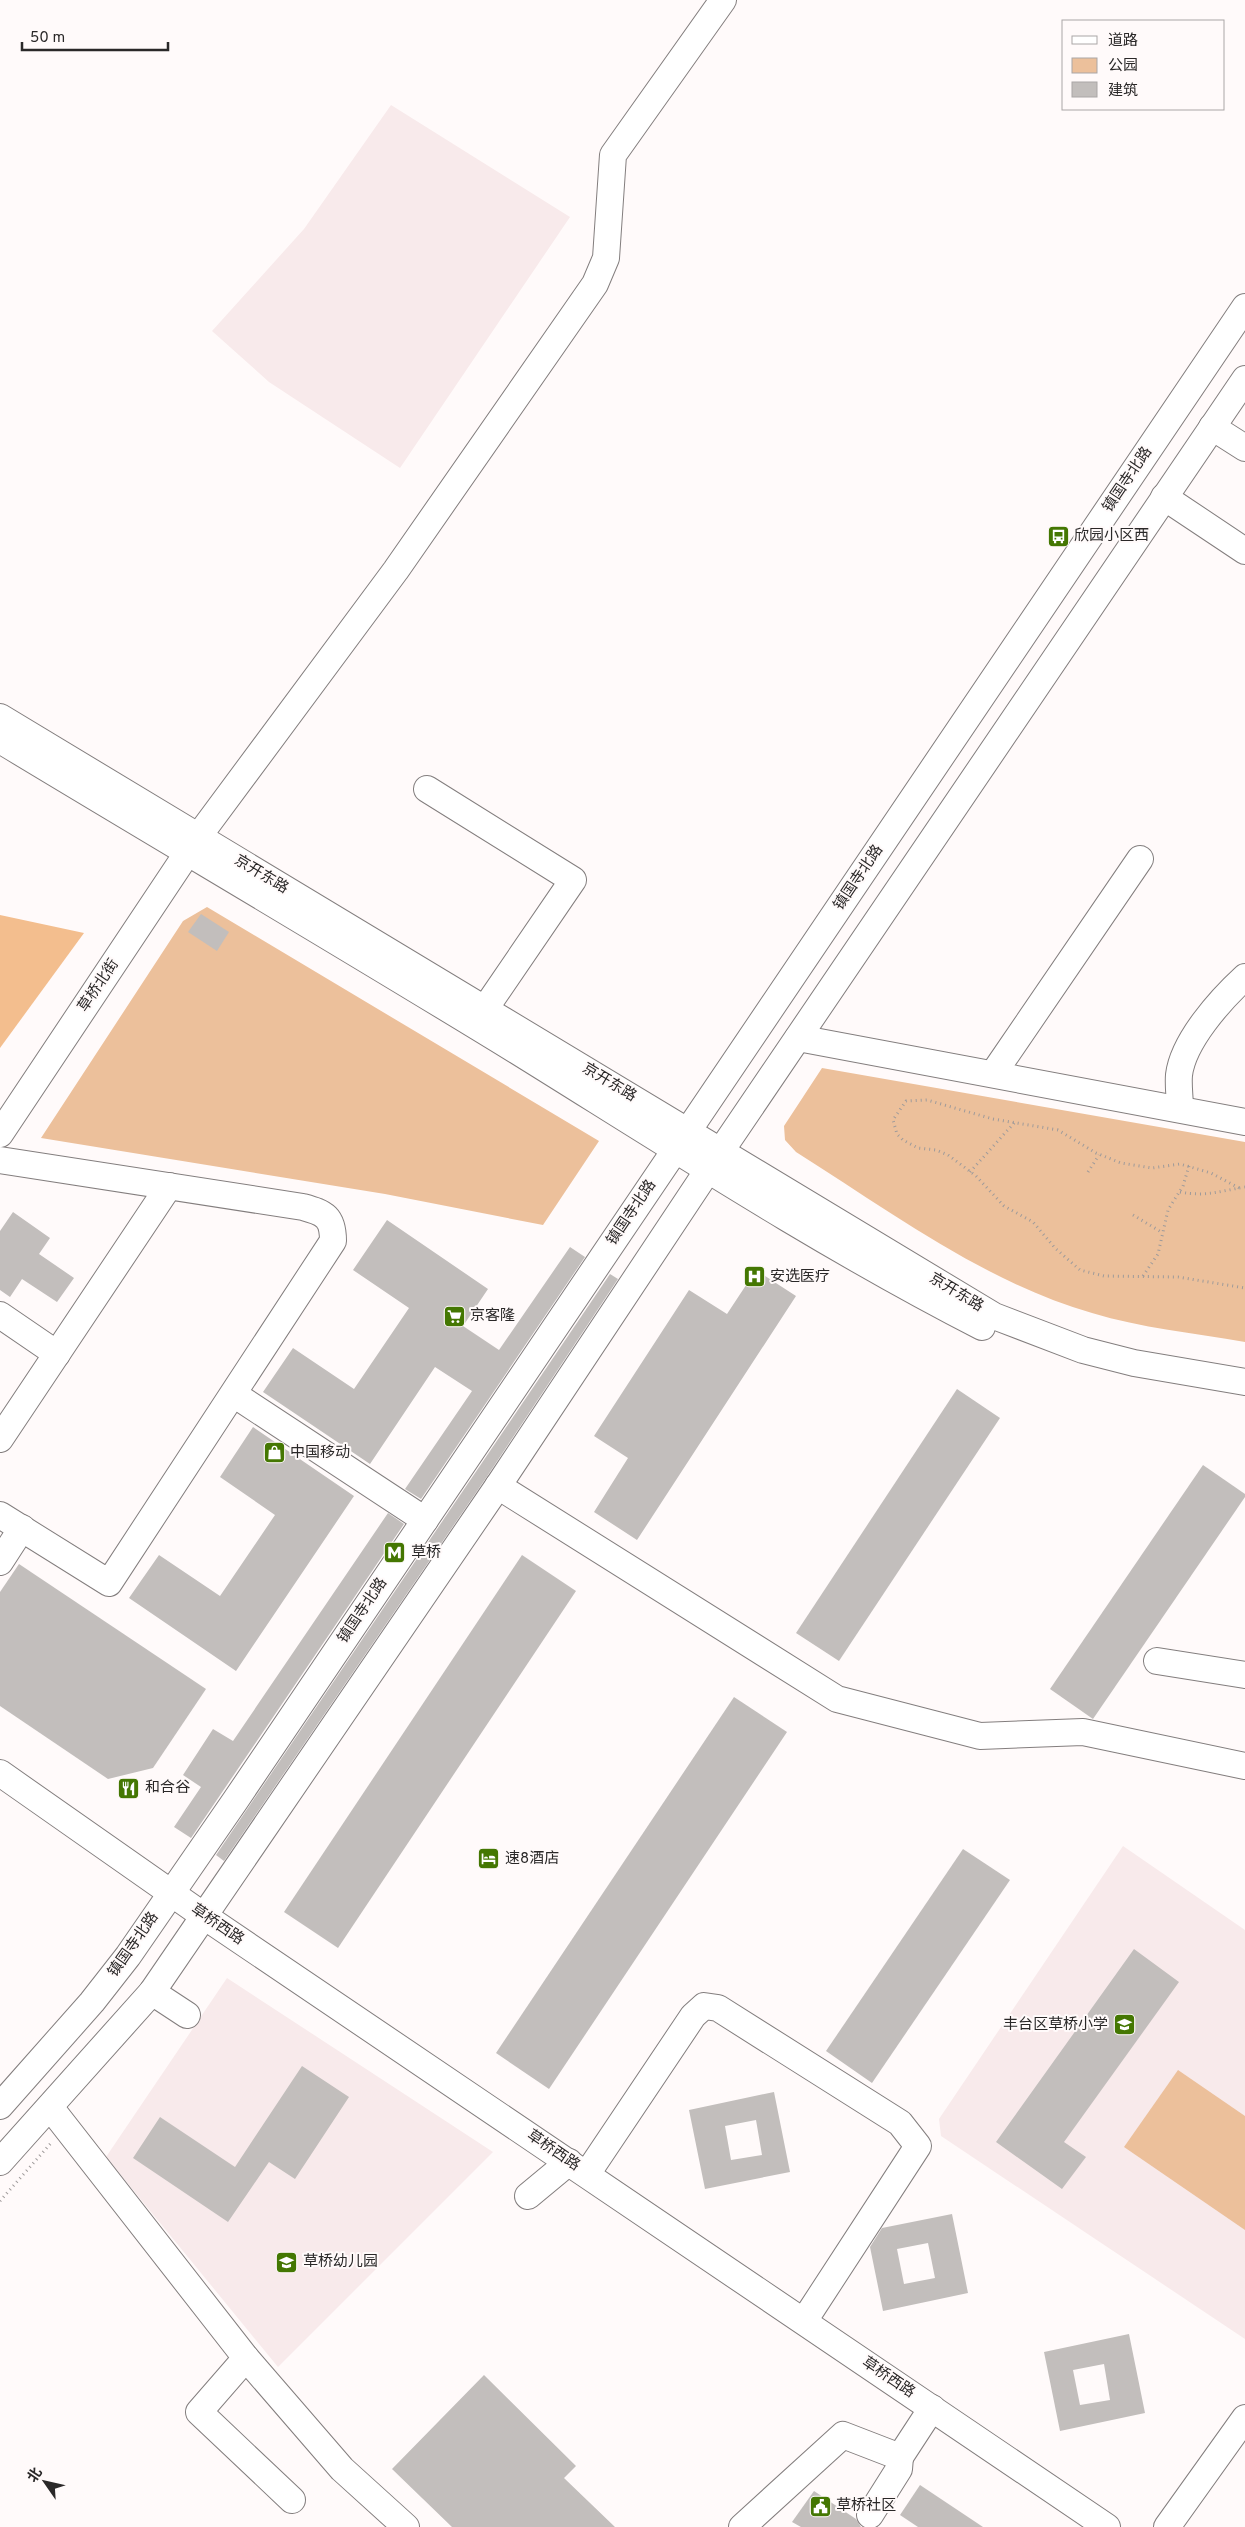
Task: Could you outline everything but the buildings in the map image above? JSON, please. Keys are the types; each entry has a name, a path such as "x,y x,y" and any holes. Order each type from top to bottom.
{"street":[{"name":"草桥北街","path":"0,1134 192,845 396,570 595,284 606,258 613,155 723,0"},
{"name":"镇国寺北路","path":"0,2106 92,2002 170,1893 425,1520 1245,306"},
{"path":"0,2162 152,1992 498,1486 714,1160 1245,379"},
{"path":"1212,427 1245,448"},
{"path":"1164,497 1245,551"},
{"name":"京开东路","path":"0,717 192,845"},
{"name":"京开东路","path":"0,740 192,845 479,1016 714,1160 935,1303 1021,1345 1084,1368 1124,1378 1245,1400"},
{"path":"426,789 573,880 479,1016"},
{"path":"993,1074 1140,859"},
{"path":"1180,1110 1179,1074 1189,1047 1223,997 1245,977"},
{"path":"798,1038 1245,1122"},
{"path":"0,1160 303,1207 321,1212 330,1221 333,1229 333,1241 235,1395 109,1583 0,1515"},
{"name":"京开东路","path":"714,1160 994,1316 1083,1350 1134,1363 1245,1382"},
{"path":"0,1439 169,1186"},
{"path":"0,1315 57,1354"},
{"path":"235,1395 425,1520"},
{"path":"498,1486 837,1699 980,1736 1083,1732 1245,1766"},
{"path":"0,1562 22,1528"},
{"path":"1157,1661 1245,1675"},
{"name":"草桥西路","path":"0,1773 170,1893 1107,2527"},
{"path":"152,1992 187,2015"},
{"path":"528,2196 578,2168 693,2016 704,2006 718,2008 900,2123 918,2146 804,2321"},
{"path":"50,2107 246,2358 342,2470 406,2527"},
{"path":"246,2358 199,2412 292,2500"},
{"path":"870,2515 899,2469 900,2457 932,2408"},
{"path":"1167,2527 1245,2418"},
{"path":"742,2527 844,2435 900,2457"}],"path":[{"path":"1239,1188 1211,1173 1189,1166 1180,1164 1152,1168 1137,1167 1099,1155 1058,1130 993,1118 927,1100 906,1101 893,1120 893,1127 903,1140 918,1148 942,1153 970,1172 1004,1206 1033,1222 1055,1248 1080,1270 1104,1276 1200,1280 1245,1288"},
{"path":"970,1172 1015,1122"},
{"path":"1088,1172 1099,1155"},
{"path":"1143,1277 1156,1259 1168,1210 1180,1192 1189,1166"},
{"path":"1180,1192 1206,1195 1245,1187"},
{"path":"1133,1215 1163,1233"},
{"path":"0,2201 52,2142"}],"shaded area":[{"path":"391,105 570,217 400,468 269,382 212,331 304,229"},
{"path":"0,915 84,933 0,1048"},
{"name":"丰台区草桥小学","path":"1123,1846 1245,1930 1245,2339 941,2136 939,2119"},
{"name":"草桥幼儿园","path":"227,1978 493,2152 278,2367 106,2157"}],"green space":[{"path":"207,907 599,1141 543,1225 385,1194 41,1138 183,921"},
{"path":"822,1068 1245,1142 1245,1342 1129,1323 1053,1300 976,1264 902,1221 796,1152 785,1140 784,1126"},
{"path":"1178,2070 1245,2116 1245,2230 1124,2147"}],"place":[{"name":"欣园小区西","path":"1058,536"},
{"name":"安选医疗","path":"754,1277"},
{"name":"京客隆","path":"454,1316"},
{"name":"中国移动","path":"274,1453"},
{"name":"草桥","path":"395,1553"},
{"name":"和合谷","path":"129,1788"},
{"name":"速8酒店","path":"489,1859"},
{"name":"丰台区草桥小学","path":"1124,2025"},
{"name":"草桥幼儿园","path":"287,2262"},
{"name":"草桥社区","path":"820,2506"}]}
